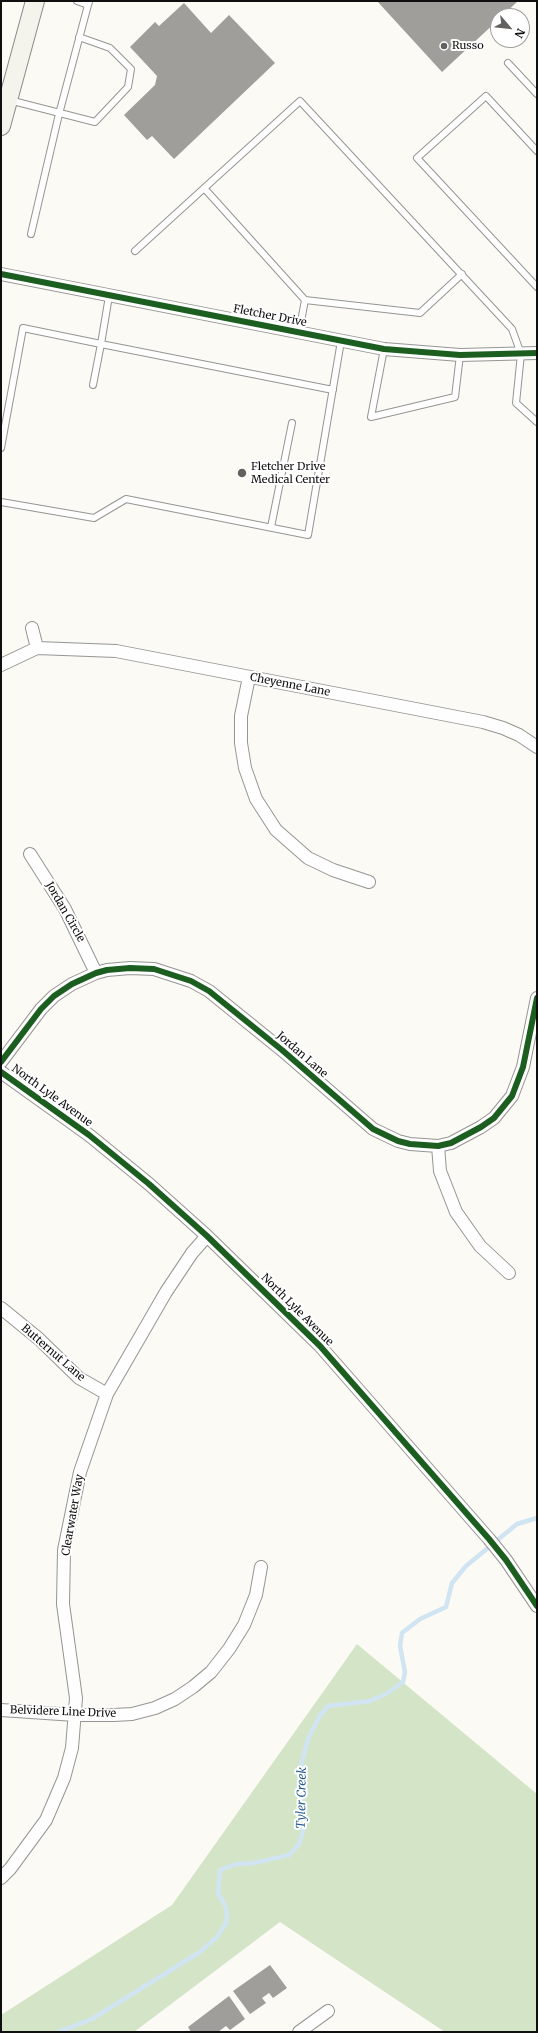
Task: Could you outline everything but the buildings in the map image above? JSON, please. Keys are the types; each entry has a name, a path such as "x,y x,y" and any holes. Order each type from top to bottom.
{"street":[{"path":"1,126 35,1"},
{"name":"Fletcher Drive","path":"1,274 341,341 384,348 460,355 537,353"},
{"path":"32,628 37,648"},
{"name":"Cheyenne Lane","path":"1,665 37,648 116,651 483,722 519,735 537,747"},
{"path":"249,677 241,716 241,742 245,768 256,799 276,830 308,858 333,870 369,882"},
{"name":"Jordan Circle","path":"30,854 65,909 96,973"},
{"name":"Jordan Lane","path":"1,1062 29,1024 54,996 72,984 96,973 130,968 154,969 172,973 191,981 225,1003 373,1130 398,1141 410,1144 438,1146 451,1143 481,1127 494,1118 512,1096 523,1067 537,998"},
{"name":"North Lyle Avenue","path":"1,1072 89,1135 150,1184 207,1236 320,1346 489,1539 506,1560 537,1606"},
{"path":"438,1146 440,1171 456,1212 480,1246 509,1273"},
{"name":"Clearwater Way","path":"1,1878 33,1840 46,1820 58,1794 72,1748 76,1698 63,1604 64,1550 80,1472 107,1394 166,1292 192,1253 207,1236"},
{"name":"Butternut Lane","path":"1,1308 39,1339 79,1378 107,1394"},
{"name":"Belvidere Line Drive","path":"1,1710 75,1715 126,1714 155,1708 193,1687 211,1672 229,1649 244,1625 256,1595 261,1567"},
{"path":"299,2032 328,2010"}],"lane":[{"path":"31,234 59,114 89,3 77,1"},
{"path":"7,100 95,122 128,87 131,69 110,48 79,37"},
{"path":"508,63 537,94"},
{"path":"537,151 486,96 417,158 537,287"},
{"path":"135,251 300,100 512,329 521,354 516,403 537,422"},
{"path":"204,188 305,300 420,313 462,274"},
{"path":"93,385 109,296"},
{"path":"298,332 305,300"},
{"path":"1,448 23,328 333,390"},
{"path":"1,502 94,518 126,499 308,535 341,341"},
{"path":"384,348 371,418 455,398 460,355"},
{"path":"270,527 292,423"}],"green space":[{"path":"357,1644 537,1794 537,2032 445,2032 280,1922 134,2032 1,2032 1,2015 172,1905"}],"waterway":[{"name":"Tyler Creek","path":"58,2032 92,2019 200,1952 216,1938 227,1922 226,1907 218,1893 220,1870 236,1864 254,1863 289,1855 299,1844 303,1831 301,1766 308,1739 319,1717 328,1706 370,1701 386,1694 403,1682 405,1672 400,1646 402,1633 420,1619 446,1607 452,1583 466,1566 517,1524 537,1518"}],"cycle path":[{"path":"1,274 384,349 460,355 537,353"},
{"path":"1,1062 41,1009 54,996 72,984 96,973 107,970 130,968 154,969 191,981 209,991 282,1050 373,1129 398,1141 410,1144 438,1146 451,1143 481,1127 494,1118 512,1096 523,1067 537,998"},
{"path":"1,1072 89,1135 149,1184 207,1236 320,1346 489,1539 506,1560 537,1606"}],"place":[{"name":"Russo","path":"444,46"},
{"name":"Fletcher Drive Medical Center","path":"242,473"}]}
